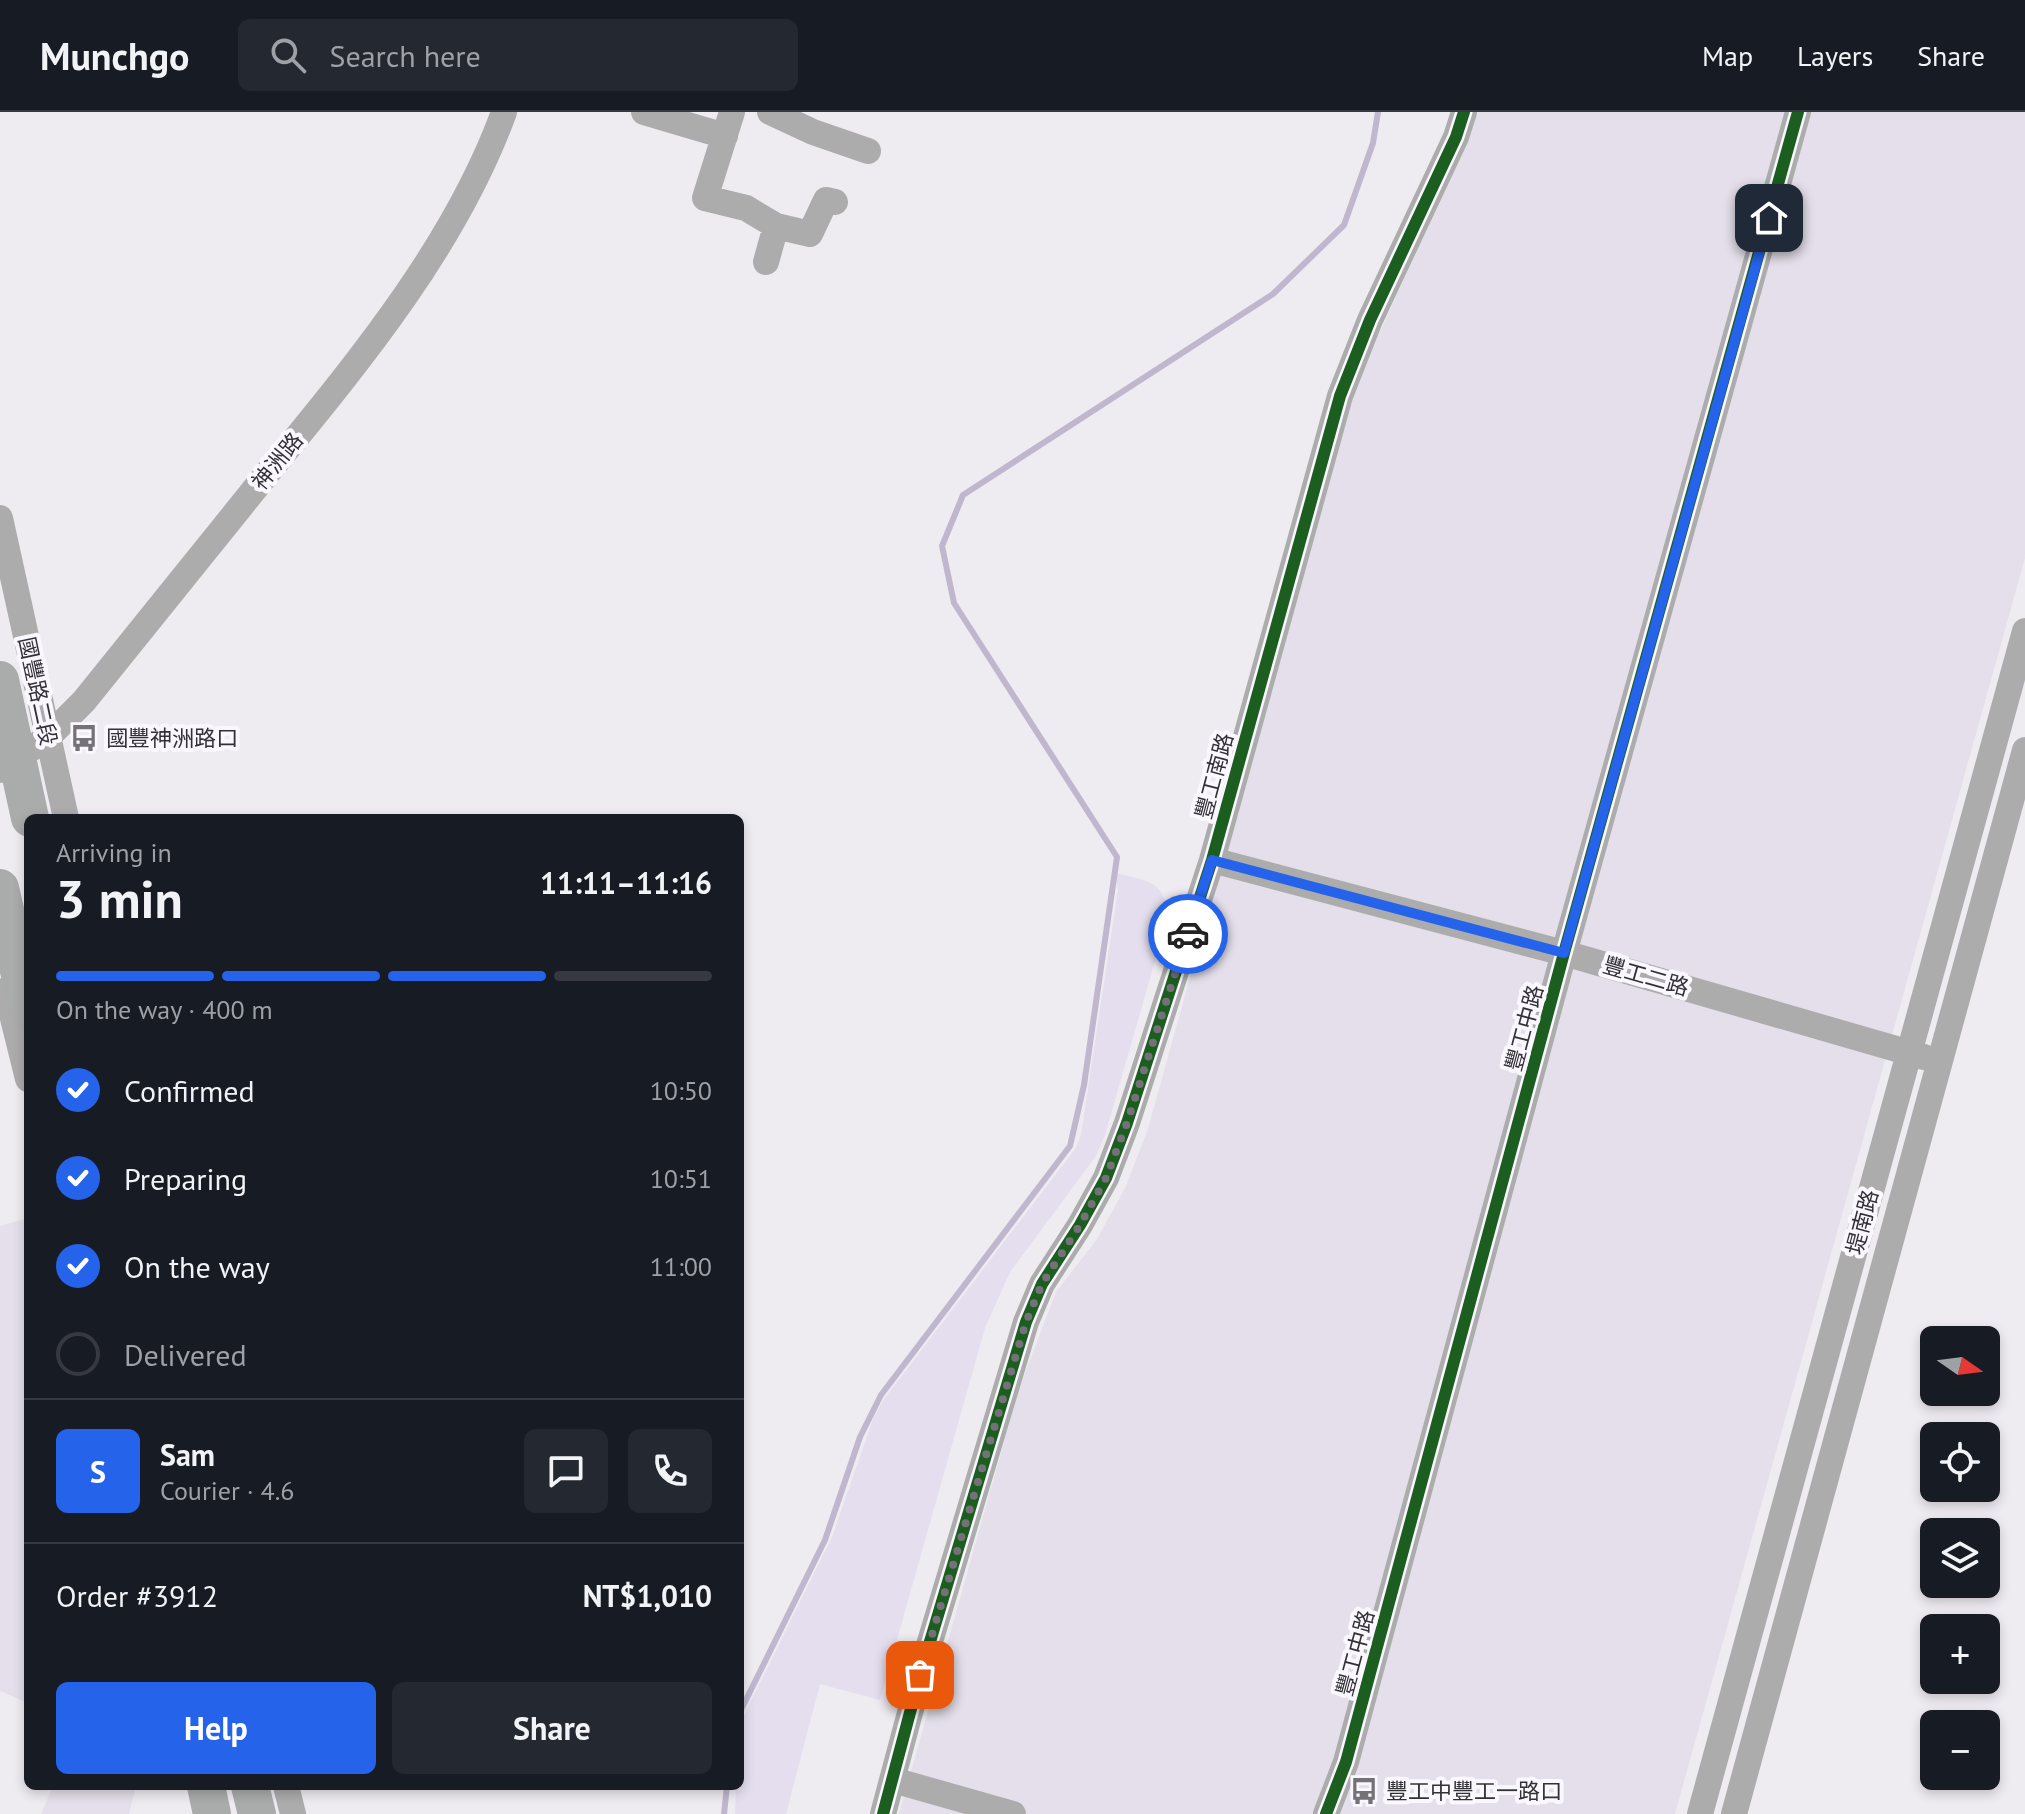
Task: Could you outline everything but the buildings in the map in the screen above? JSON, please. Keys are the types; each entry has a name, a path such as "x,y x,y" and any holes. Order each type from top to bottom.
{"highway":[{"path":"0,680 29,814"},
{"path":"0,888 24,993"},
{"path":"207,1790 212,1814"},
{"path":"251,1790 257,1814"}],"street":[{"name":"神洲路","path":"0,770 48,737 84,701 341,383 456,216 494,140 504,112"},
{"path":"644,112 729,124 705,198 746,208 776,226 810,234 826,200 835,202"},
{"path":"770,112 813,132 868,151"},
{"name":"豐工南路","path":"883,1814 924,1661 1026,1322 1042,1284 1106,1178 1127,1123 1212,860 1340,396 1370,320 1456,137 1464,112"},
{"name":"豐工中路","path":"1326,1814 1346,1762 1564,953 1798,112"},
{"path":"766,262 776,226"},
{"name":"國豐路二段","path":"0,518 65,814"},
{"name":"堤南路","path":"1700,1814 2025,631"},
{"name":"堤南路","path":"1734,1814 2025,750"},
{"name":"豐工二路","path":"1212,860 1564,953 1939,1061"},
{"path":"0,963 24,1062"},
{"path":"893,1780 1013,1814"},
{"path":"197,1790 202,1814"},
{"path":"287,1790 293,1814"}],"shaded area":[{"path":"1476,112 2025,112 2025,558 1675,1814 899,1814 1020,1386 1056,1292 1097,1239 1125,1188 1147,1132 1353,391 1468,139"},
{"path":"1115,873 1154,885 1164,899 1166,923 1105,1135 1096,1156 1010,1272 985,1328 880,1700 820,1684 786,1814 735,1814 736,1790 744,1790 744,1715 832,1537 873,1419 884,1399 1075,1149 1081,1135 1118,890"},
{"path":"24,1219 24,1701 0,1691 0,1226"},
{"path":"51,1790 135,1790 129,1814 41,1814"}],"waterway":[{"path":"744,1704 825,1540 860,1437 881,1395 1070,1146 1084,1085 1117,857 954,603 942,546 963,495 1273,294 1344,225 1373,143 1378,112"},
{"path":"724,1814 727,1790"}],"cycle path":[{"path":"883,1814 920,1675 1026,1322 1042,1284 1106,1178 1127,1123 1212,860 1340,396 1370,320 1456,137 1464,112"},
{"path":"1326,1814 1346,1762 1564,953 1798,112"}],"way so far":[{"path":"920,1675 1026,1322 1042,1284 1106,1178 1188,934"}],"place":[{"name":"國豐神洲路口","path":"84,738"},
{"name":"豐工中豐工一路口","path":"1364,1791"}],"route":[{"path":"1188,934 1212,860 1564,953 1769,218"}]}
